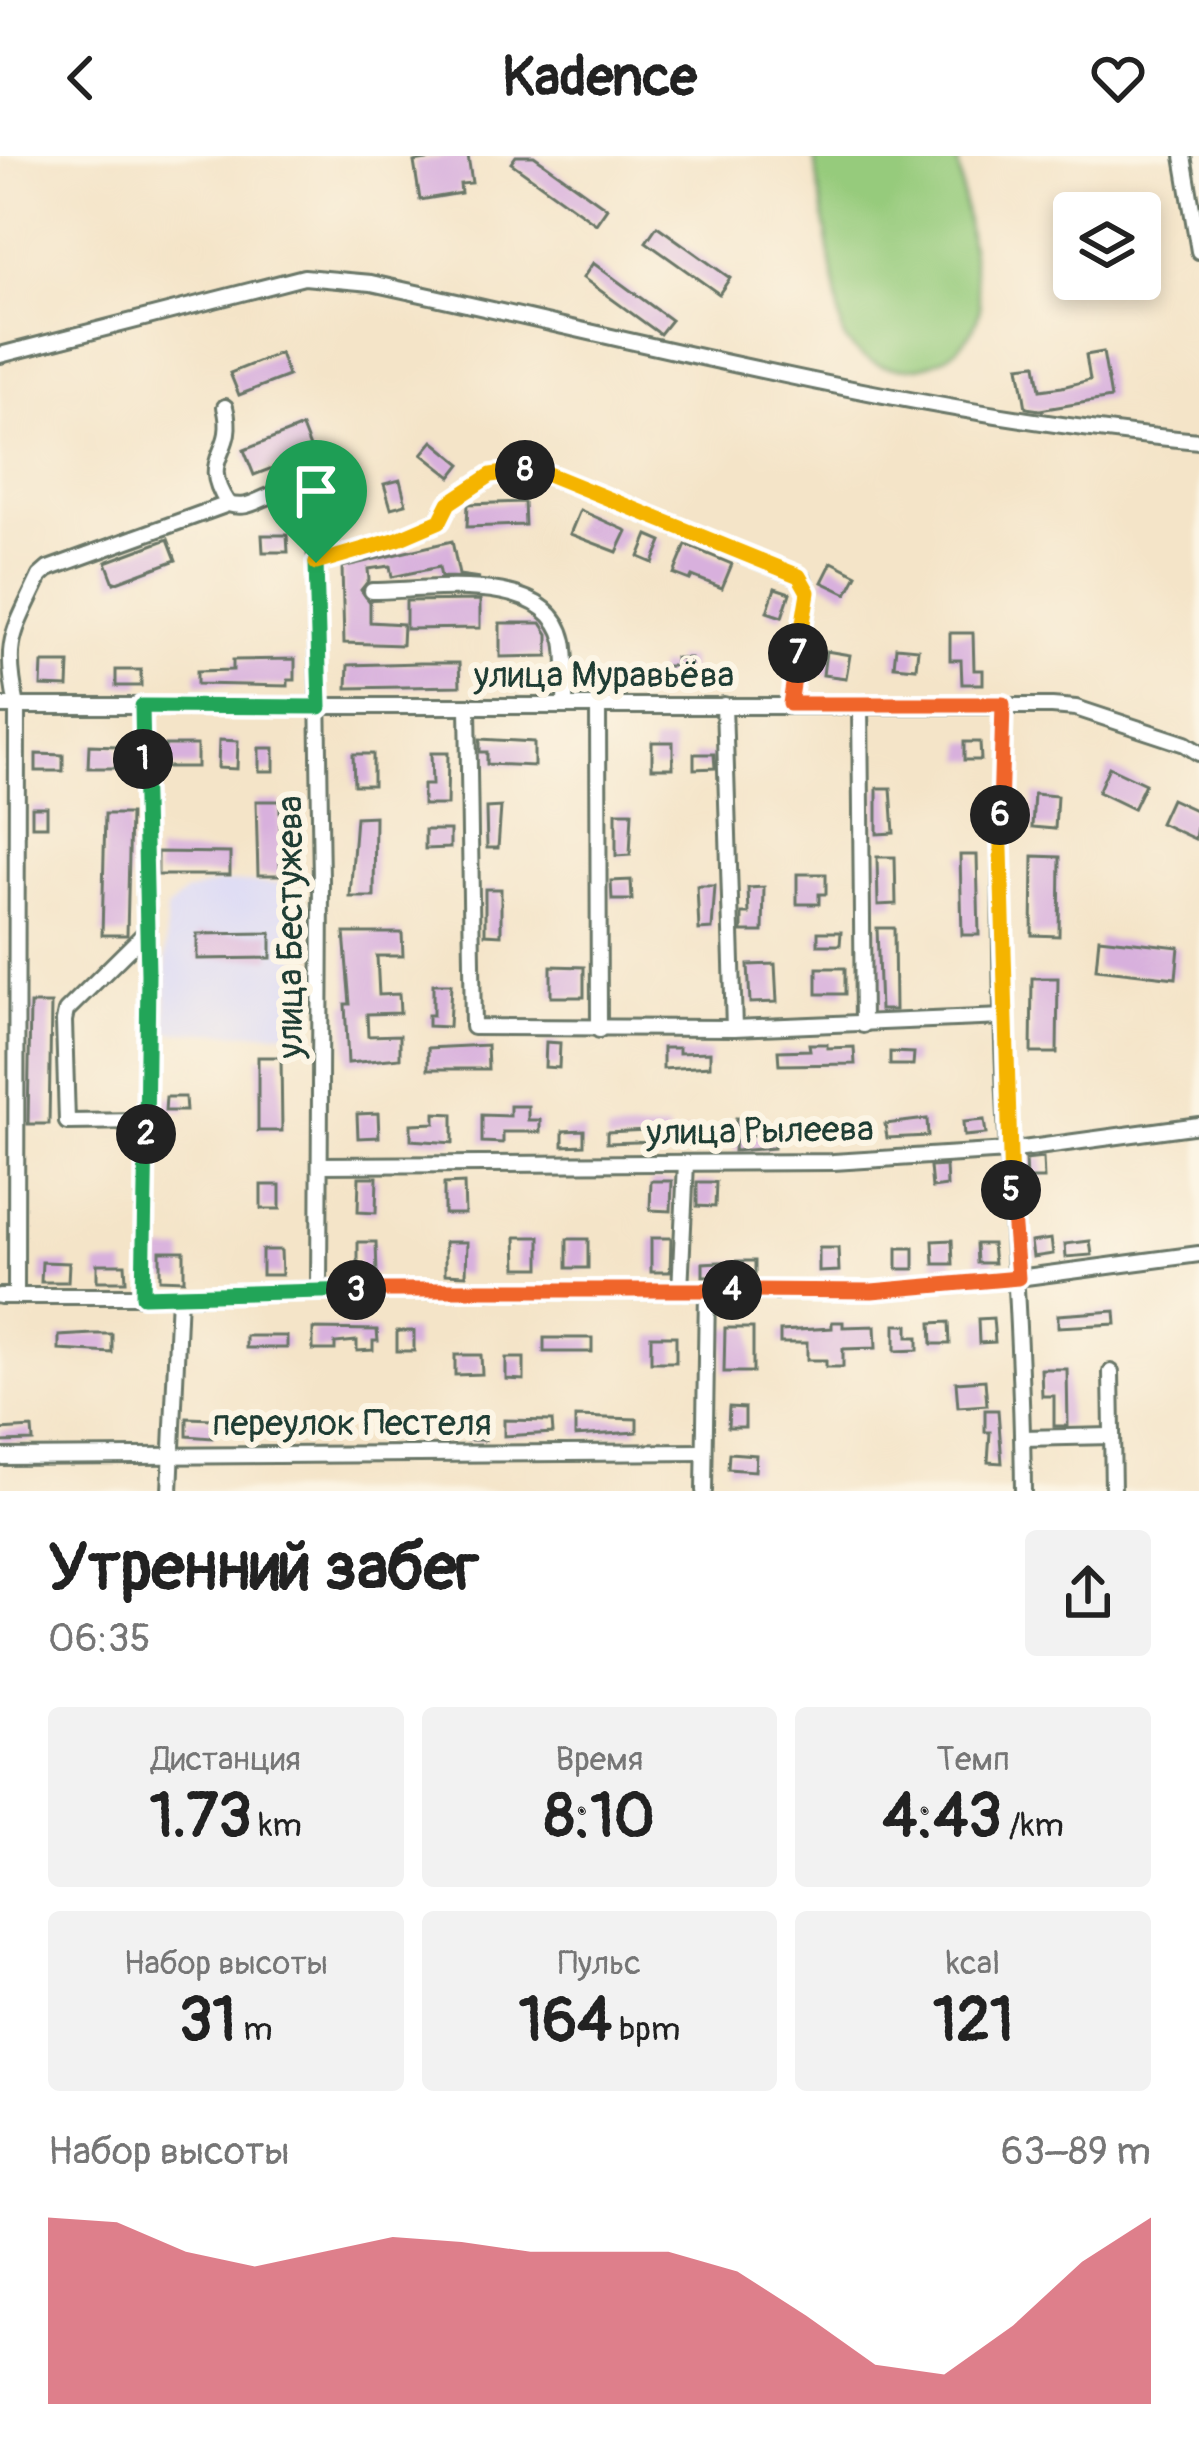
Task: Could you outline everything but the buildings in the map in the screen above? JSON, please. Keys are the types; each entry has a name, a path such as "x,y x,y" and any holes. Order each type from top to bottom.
{"street":[{"path":"1183,156 1199,250"},
{"path":"0,355 323,276 974,413 1076,430 1199,441"},
{"path":"225,407 228,437 214,479 228,504 48,569 40,576 15,629 4,663 17,706 8,1297 319,1290 872,1291 1199,1255"},
{"path":"316,563 440,521 449,503 491,475 538,470 802,579 808,592 790,704"},
{"name":"улица Бестужева","path":"228,504 240,508 274,494 298,494 308,501 314,516 320,707 319,1290"},
{"path":"372,591 511,591 539,603 559,627 565,643 565,706"},
{"path":"860,703 863,1025"},
{"path":"1003,704 1004,1017 1023,1491"},
{"name":"улица Муравьёва","path":"0,706 1003,704 1076,708 1192,749"},
{"path":"142,706 147,931 143,1296"},
{"path":"468,706 473,1027 734,1028 1004,1017"},
{"path":"598,706 599,1030"},
{"path":"724,706 734,1028"},
{"path":"1192,749 1199,730"},
{"path":"146,1121 67,1122 64,1021 65,1011 147,931"},
{"name":"улица Рылеева","path":"320,1165 833,1162 1008,1151 1199,1125"},
{"path":"680,1291 686,1163"},
{"path":"704,1491 707,1290"},
{"path":"170,1491 179,1296"},
{"path":"1111,1372 1113,1491"},
{"path":"1023,1438 1112,1436"},
{"name":"переулок Пестеля","path":"0,1457 704,1452"}],"shaded area":[{"path":"221,882 297,884 298,1033 166,1032 166,910 185,893"}],"green space":[{"path":"814,156 957,156 980,308 972,330 941,359 920,367 877,364 843,336"}],"route":[{"path":"538,470 799,576 808,592 790,704 1003,704 1004,1017 1018,1278 872,1291 319,1290 143,1296 148,974 142,706 320,707 316,563 440,521 449,503 491,475 538,470"}]}
